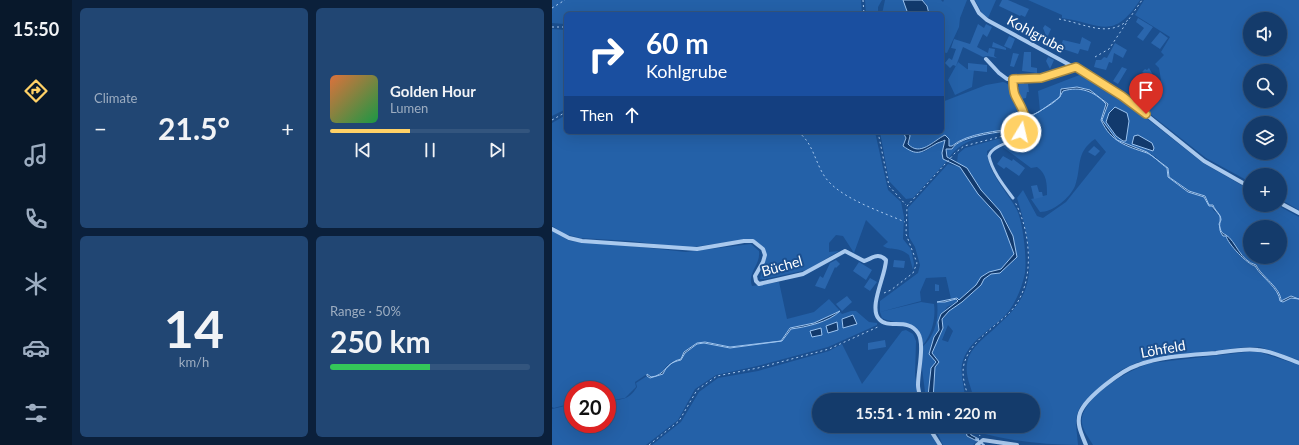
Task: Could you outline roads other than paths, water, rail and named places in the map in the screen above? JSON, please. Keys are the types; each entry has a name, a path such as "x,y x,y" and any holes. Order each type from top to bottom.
{"street":[{"name":"Kohlgrube","path":"972,0 979,13 987,20 1076,67 1122,96 1198,156 1243,183"},
{"path":"986,58 1004,77 1013,79"},
{"name":"Kohlgrube","path":"1013,79 1041,78 1076,67"},
{"path":"1287,207 1299,213"},
{"name":"Büchel","path":"552,229 569,238 582,241 697,250 744,241 753,241 763,249 764,255 763,262 755,276 756,281 759,284 803,274 845,251 864,261 878,255 886,260 886,270 877,295 875,311 878,319 884,324 912,326 918,334 920,342 918,386 920,393"},
{"name":"Löhfeld","path":"1086,445 1080,431 1079,422 1083,407 1115,377 1137,365 1151,361 1191,355 1252,349 1273,353 1299,362"},
{"path":"932,433 940,445"},
{"path":"978,445 983,440 1017,445"}],"lane":[{"path":"1012,198 994,168 989,156 993,150 1013,139 1021,132 1025,122 1025,115 1015,95 1013,79"}],"waterway":[{"path":"976,439 984,445"}]}
